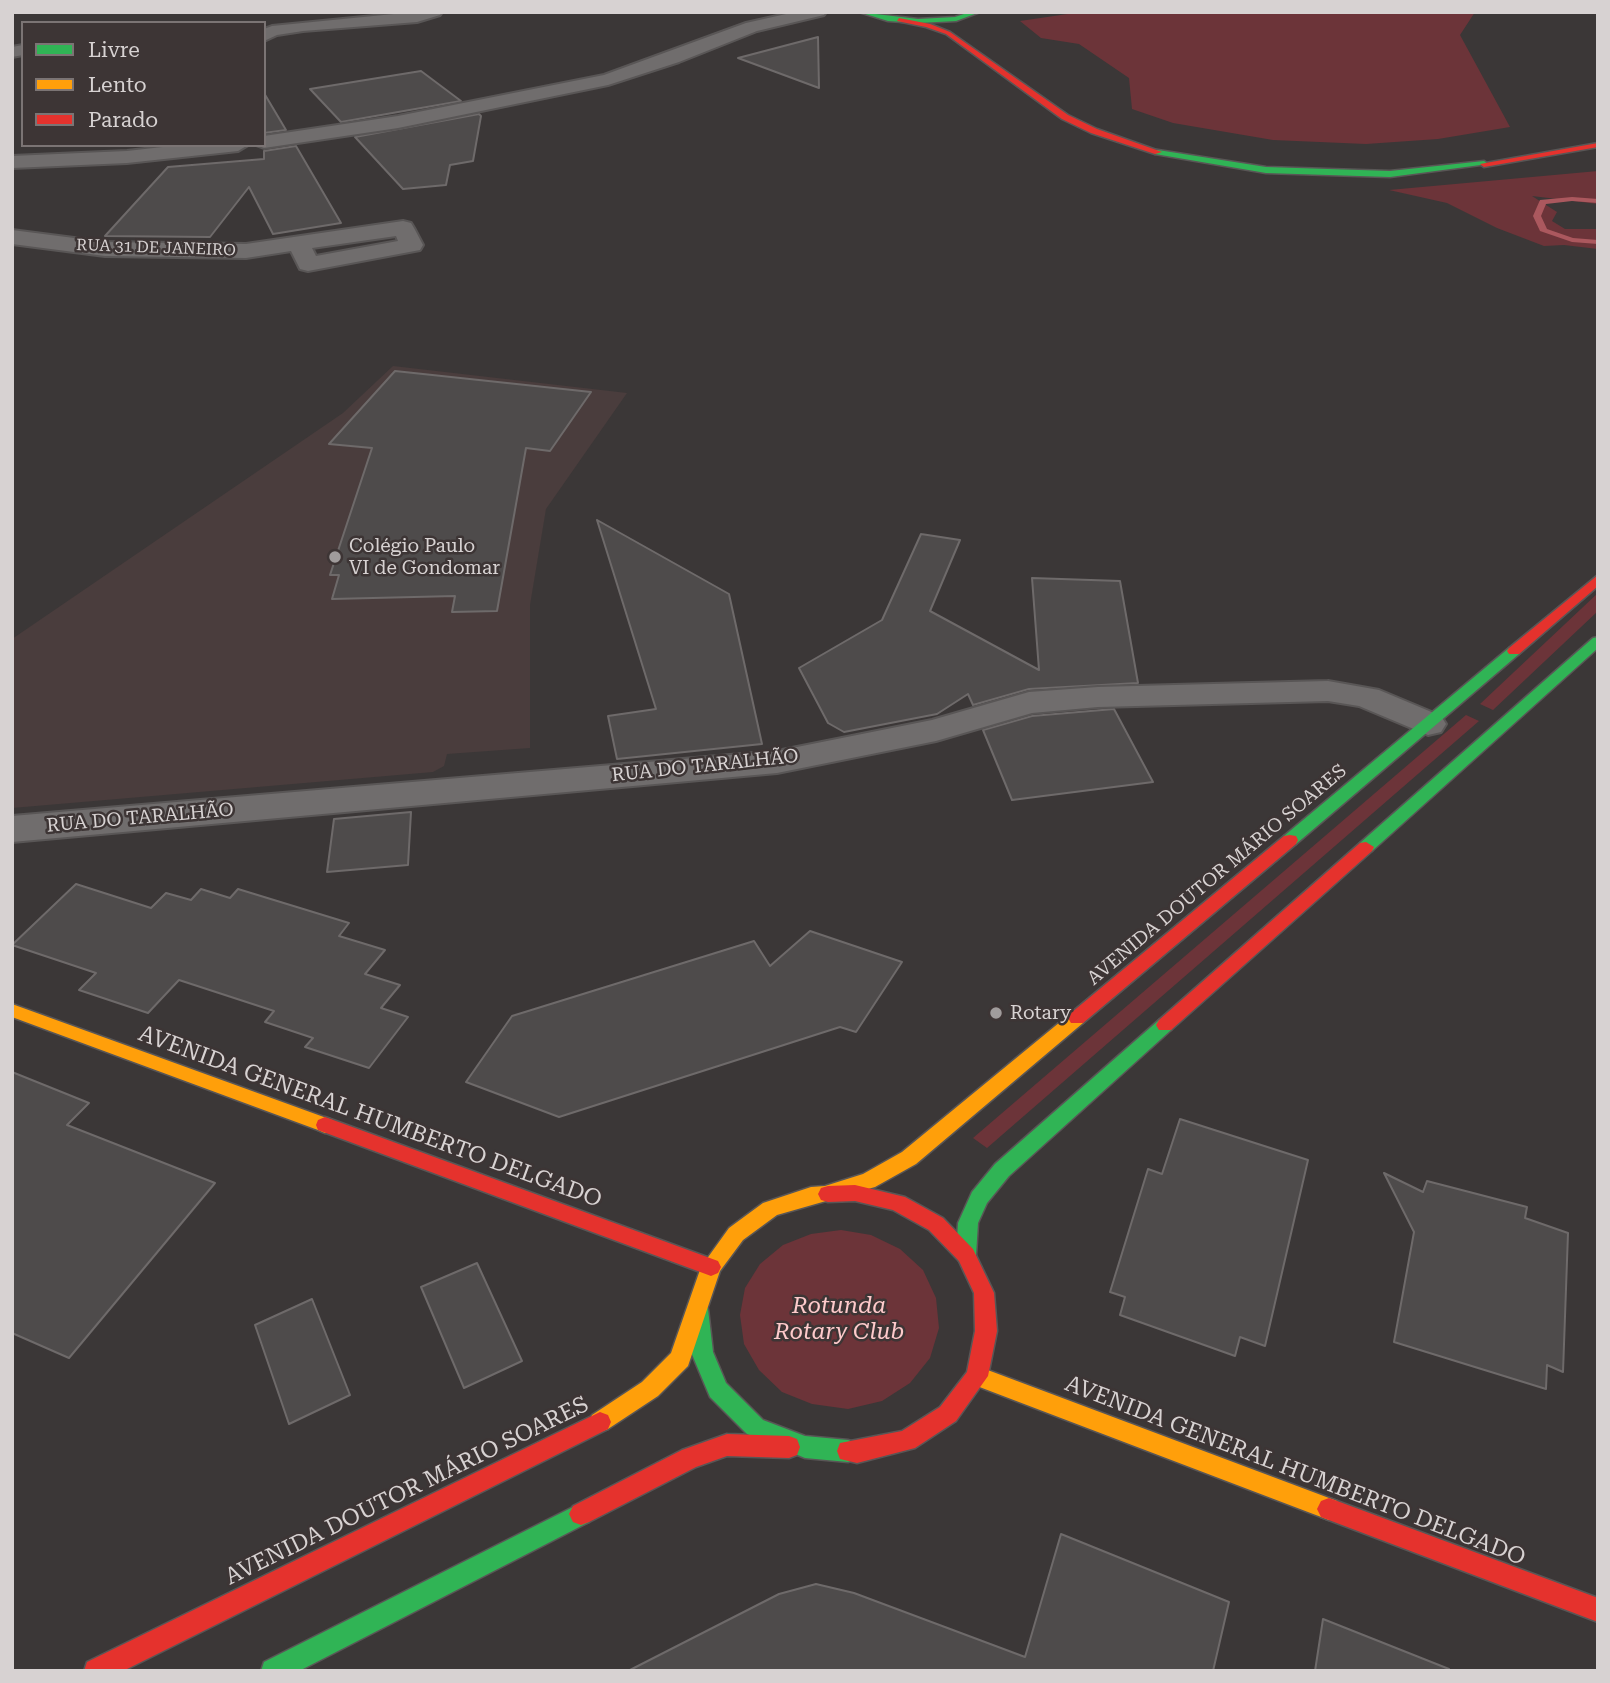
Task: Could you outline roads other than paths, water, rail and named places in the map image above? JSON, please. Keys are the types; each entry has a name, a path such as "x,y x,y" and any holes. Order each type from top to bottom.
{"main road":[{"path":"862,12 928,25 948,33 1045,105 1085,127 1141,148 1181,158 1266,170 1390,174 1498,163 1598,145"},
{"path":"898,20 938,21 974,14"},
{"path":"974,14 966,20 976,32"},
{"path":"1108,119 1169,141 1216,151 1345,162 1457,155 1598,131"},
{"name":"AVENIDA DOUTOR MÁRIO SOARES","path":"96,1671 601,1421 650,1390 680,1359 711,1267 736,1234 770,1209 811,1195 868,1181 909,1158 1598,579"},
{"path":"966,1255 968,1223 979,1198 1002,1170 1594,648"},
{"name":"AVENIDA GENERAL HUMBERTO DELGADO","path":"12,1010 711,1267"},
{"path":"273,1671 690,1458 727,1446 805,1447 857,1452 907,1441 948,1414 977,1376 986,1331 984,1293 966,1255 936,1224 898,1203 855,1194 811,1195"},
{"path":"698,1309 702,1352 718,1390 755,1427 805,1447"},
{"name":"AVENIDA GENERAL HUMBERTO DELGADO","path":"977,1376 1598,1609"}],"street":[{"path":"266,35 303,26 417,16 434,12"},
{"path":"266,142 398,122 596,83 652,66 752,27 818,12"},
{"path":"12,162 127,157 220,147"},
{"name":"RUA 31 DE JANEIRO","path":"12,237 105,249 183,252 246,251 299,245"},
{"name":"RUA DO TARALHÃO","path":"12,830 777,762 936,730 1029,703 1098,697 1328,691 1367,697 1428,724"}],"waterway":[{"path":"1598,201 1572,199 1543,202 1537,216 1544,231 1572,240 1598,242"}],"place":[{"name":"Colégio Paulo VI de Gondomar","path":"335,557"},
{"name":"Rotary","path":"996,1013"}],"park label":[{"name":"Rotunda Rotary Club","path":"839,1319"}]}
